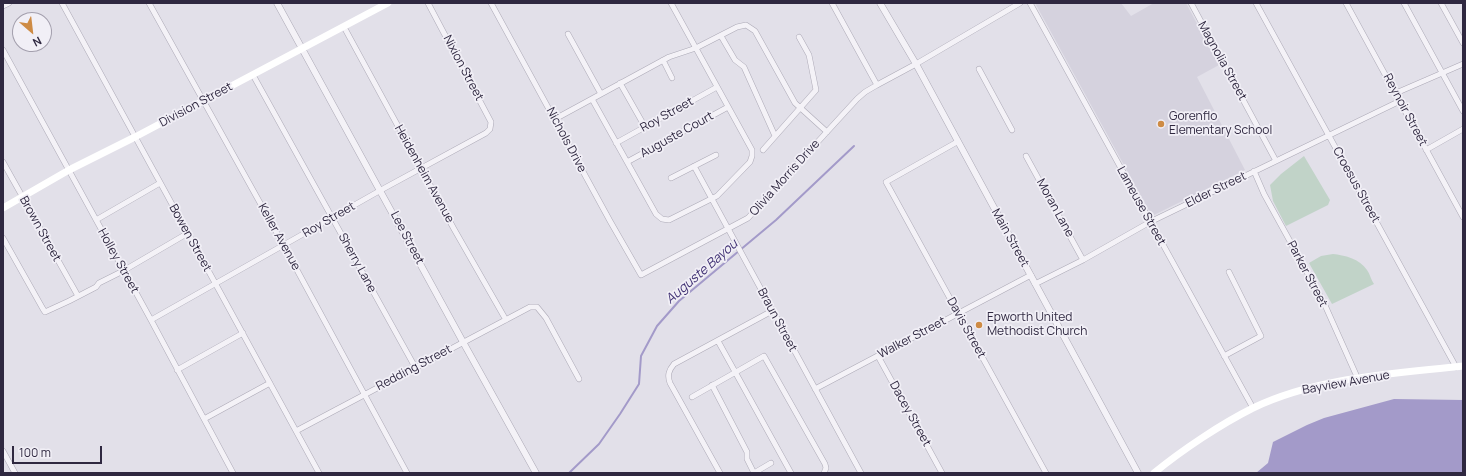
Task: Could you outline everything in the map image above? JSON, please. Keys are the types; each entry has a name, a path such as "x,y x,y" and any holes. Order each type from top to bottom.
{"main road":[{"name":"Division Street","path":"3,208 69,170 136,137 388,3"},
{"name":"Bayview Avenue","path":"1154,473 1205,437 1253,408 1299,391 1331,383 1460,367"}],"street":[{"path":"3,6 9,3"},
{"name":"Bowen Street","path":"62,3 319,473"},
{"name":"Keller Avenue","path":"149,3 284,246 406,473"},
{"name":"Lee Street","path":"277,3 536,473"},
{"name":"Nixion Street","path":"428,3 491,122 492,126 486,133"},
{"name":"Nichols Drive","path":"491,3 641,275"},
{"name":"Auguste Court","path":"592,99 656,214 662,220 669,220 712,199 725,189 750,162 752,150 671,3"},
{"path":"832,3 877,85"},
{"name":"Main Street","path":"880,3 916,64 1138,473"},
{"name":"Olivia Morris Drive","path":"641,275 748,218 860,96 1020,3"},
{"name":"Lameuse Street","path":"1030,3 1253,408"},
{"name":"Magnolia Street","path":"1191,3 1276,161"},
{"name":"Croesus Street","path":"1256,3 1460,367"},
{"name":"Reynoir Street","path":"1346,3 1463,217"},
{"path":"1404,3 1463,111"},
{"path":"1441,3 1463,43"},
{"path":"555,120 662,60 696,48 737,27 746,25 755,31 792,100 827,132"},
{"name":"Heidenheim Avenue","path":"344,26 506,320"},
{"path":"568,34 601,94"},
{"path":"721,36 735,60 744,67 776,136"},
{"path":"763,150 799,108 814,94 816,87 809,55 799,37"},
{"name":"Holley Street","path":"3,50 233,473"},
{"path":"662,60 672,78"},
{"path":"1396,93 1463,64"},
{"path":"979,69 1012,130"},
{"name":"Sherry Lane","path":"253,75 415,367"},
{"path":"620,83 645,127"},
{"name":"Roy Street","path":"616,143 717,88"},
{"name":"Elder Street","path":"1035,284 1083,260 1150,222 1400,101"},
{"name":"Auguste Court","path":"627,162 728,107"},
{"path":"1426,150 1463,129"},
{"name":"Roy Street","path":"151,320 381,190 486,133"},
{"name":"Davis Street","path":"957,142 886,182 1046,473"},
{"path":"671,178 716,155"},
{"name":"Moran Lane","path":"1026,156 1083,260"},
{"name":"Brown Street","path":"3,162 78,296"},
{"name":"Braun Street","path":"694,166 861,473"},
{"name":"Parker Street","path":"1254,171 1264,194 1324,303 1358,379"},
{"path":"96,220 160,183"},
{"path":"3,238 45,312 78,296 188,233"},
{"path":"1224,356 1261,336 1229,272"},
{"name":"Walker Street","path":"815,389 1031,275"},
{"name":"Redding Street","path":"296,431 533,306 540,310 546,318 579,379"},
{"path":"720,473 668,378 670,368 674,364 772,311"},
{"path":"177,370 243,333"},
{"path":"718,341 791,473"},
{"path":"692,397 764,356 825,464 826,468 824,473"},
{"name":"Dacey Street","path":"878,356 942,473"},
{"path":"204,419 270,383"},
{"path":"712,385 747,452 747,459 754,473 771,463"},
{"path":"3,451 15,473"}],"shaded area":[{"name":"Gorenflo Elementary School","path":"1035,3 1121,3 1131,16 1154,3 1186,3 1219,65 1197,77 1245,170 1152,216"},
{"path":"1394,399 1463,400 1463,473 1256,473 1268,463 1273,442 1324,418"}],"green space":[{"path":"1304,156 1330,200 1328,205 1286,226 1273,201 1270,185 1281,174"},
{"path":"1333,254 1342,255 1356,260 1364,266 1374,284 1332,304 1309,263 1321,256"}],"waterway":[{"name":"Auguste Bayou","path":"569,473 599,444 639,384 641,356 657,326 679,301 776,220 854,146"}],"place":[{"name":"Gorenflo Elementary School","path":"1161,124"},
{"name":"Epworth United Methodist Church","path":"979,325"}]}
